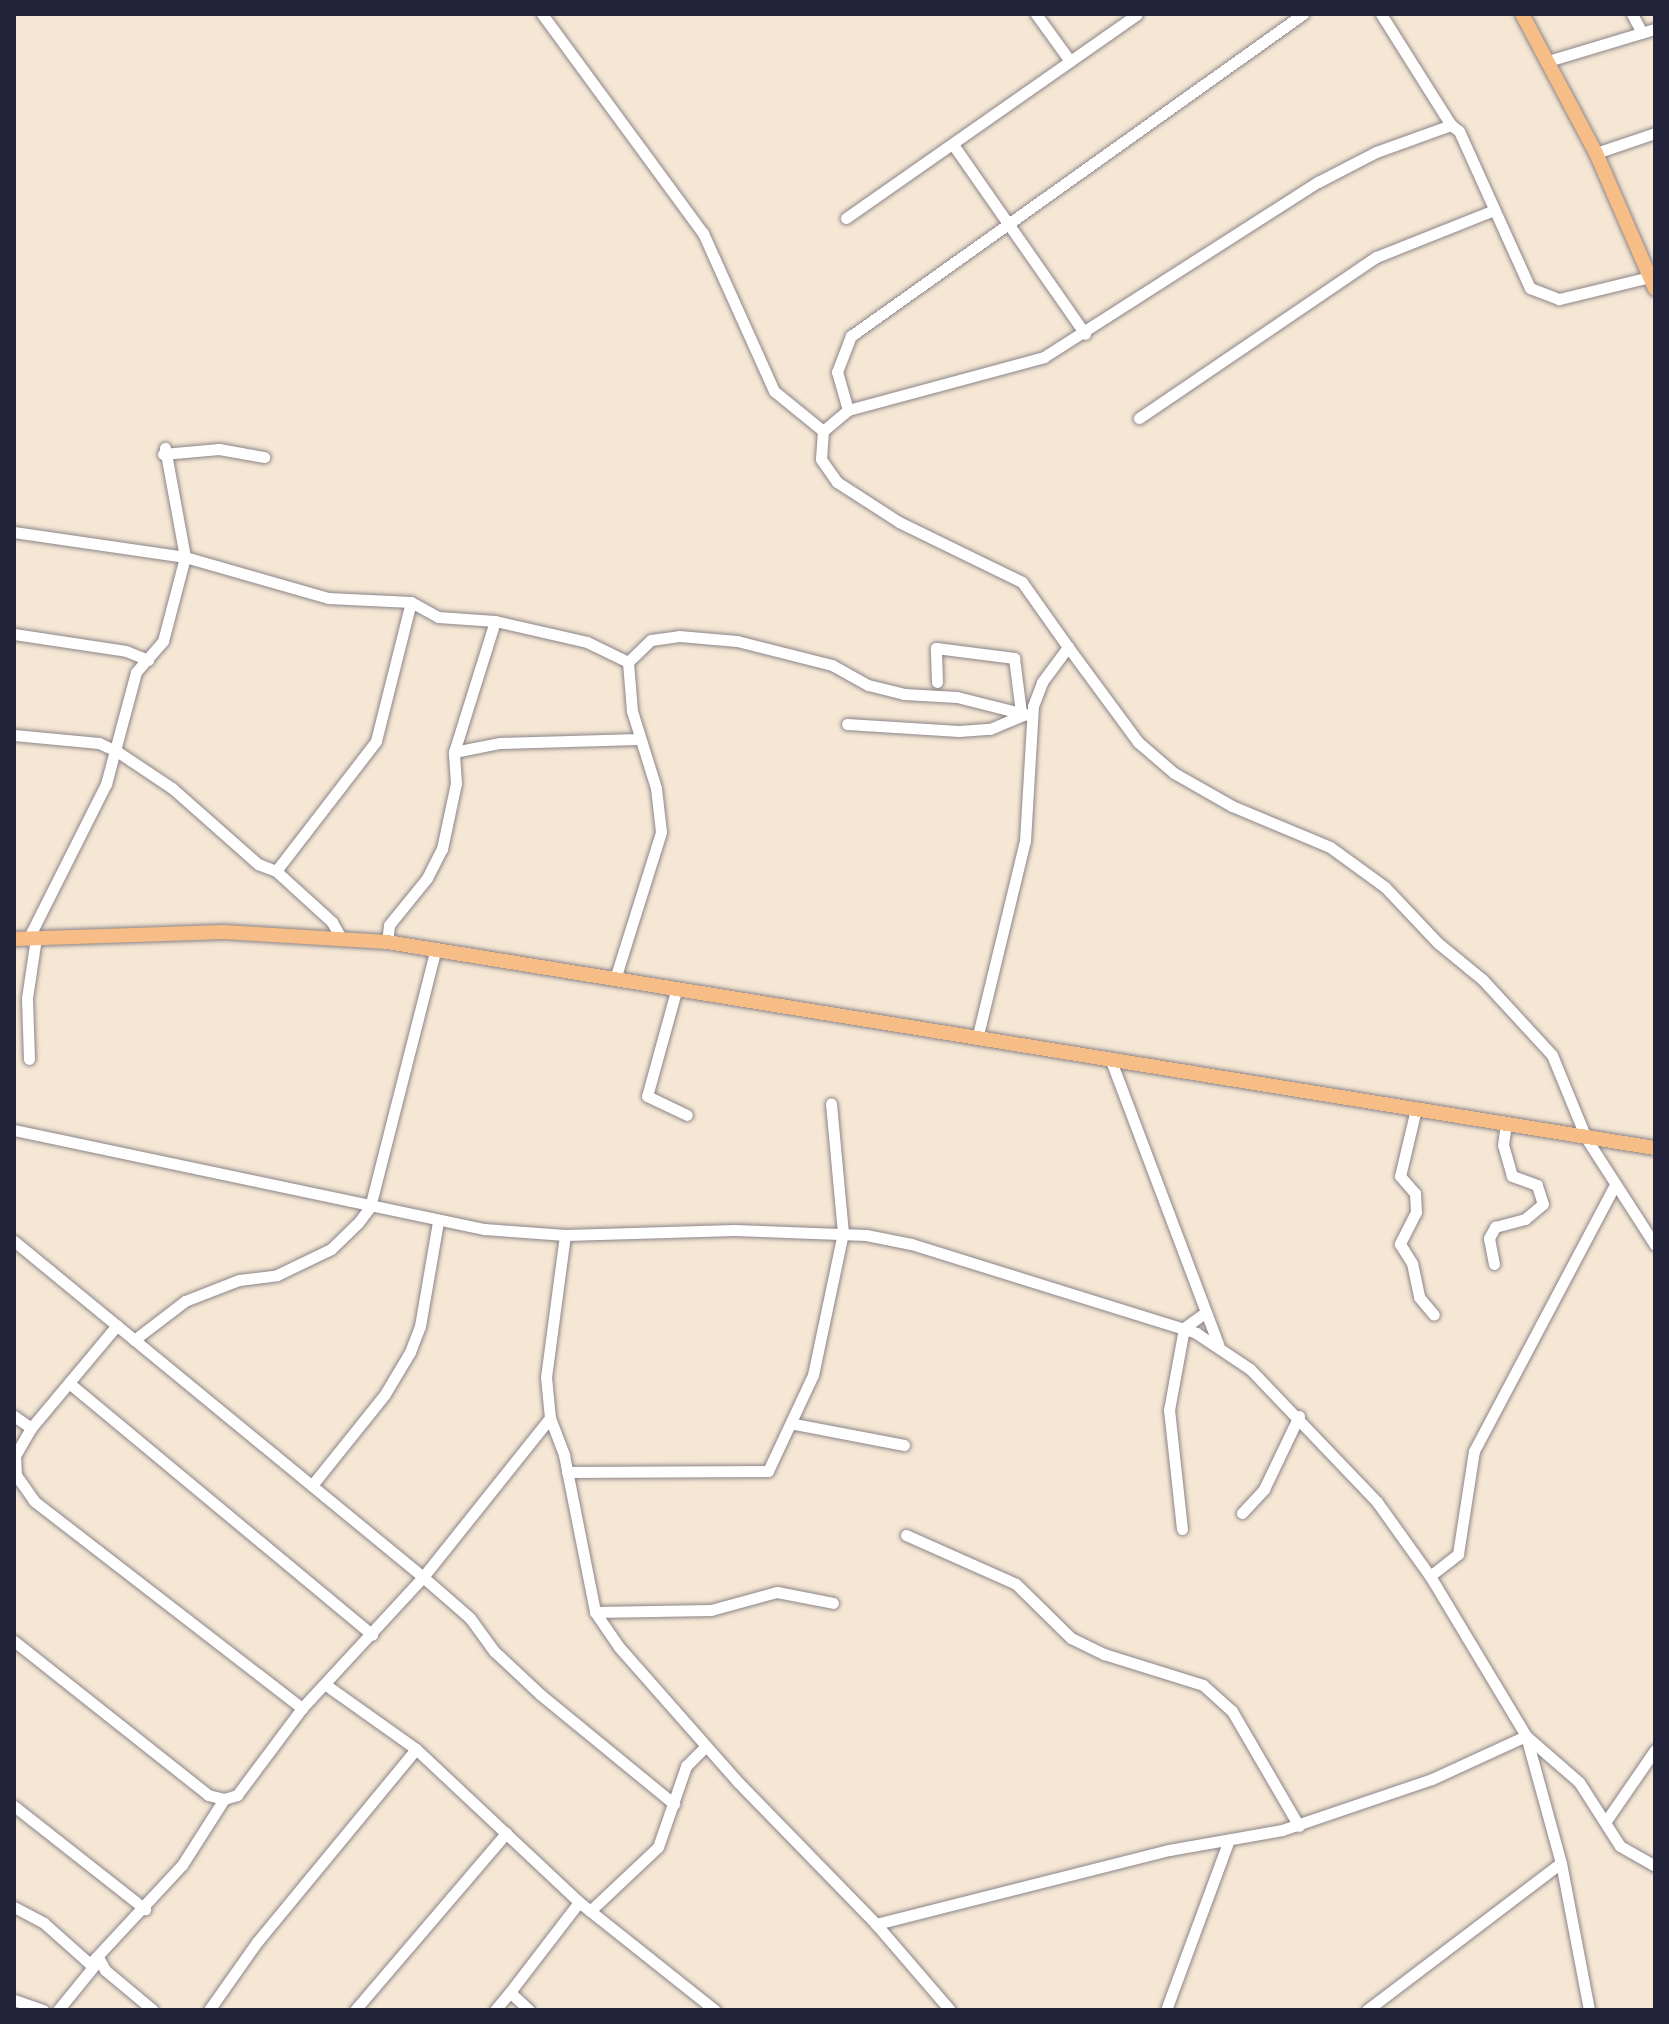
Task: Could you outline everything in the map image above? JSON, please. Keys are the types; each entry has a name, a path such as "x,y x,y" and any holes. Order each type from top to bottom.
{"main road":[{"path":"1522,14 1596,153 1653,280"},
{"path":"26,939 224,932 387,942 1655,1148"}],"street":[{"path":"542,14 703,233 774,391 823,431"},
{"path":"1036,14 1070,61"},
{"path":"846,218 954,146 1137,14"},
{"path":"848,410 837,372 851,336 1303,14"},
{"path":"1381,14 1451,125 1530,288 1543,297 1559,299 1653,280"},
{"path":"1632,14 1642,33"},
{"path":"1548,61 1655,29"},
{"path":"1451,125 1376,152 1318,182 1085,334 1017,366 848,410 823,431 821,459 837,482 899,522 1022,582 1138,742 1174,773 1232,806 1330,847 1385,887 1438,943 1483,980 1552,1055 1586,1138 1614,1187 1655,1245"},
{"path":"1596,153 1655,133"},
{"path":"954,146 1085,334"},
{"path":"1139,418 1376,257 1494,210"},
{"path":"29,1059 26,939 118,752 136,672 163,641 185,557 164,451 219,449 264,457"},
{"path":"14,532 185,557 328,598 411,602 438,617 495,621 587,642 628,662"},
{"path":"276,871 376,741 411,602"},
{"path":"387,942 389,925 427,878 442,849 456,783 454,752 495,621"},
{"path":"14,634 126,651 148,660"},
{"path":"628,662 651,640 679,636 737,641 832,665 868,685 904,694 957,697 1026,714"},
{"path":"847,724 959,731 990,729 1026,714 1042,682 1068,647"},
{"path":"937,682 936,648 1014,658 1026,714 1025,841 977,1039"},
{"path":"615,979 661,832 656,788 639,739 628,662"},
{"path":"14,735 99,743 118,752 172,788 258,864 276,871 332,922 341,938"},
{"path":"454,752 500,743 639,739"},
{"path":"134,1340 185,1301 239,1280 277,1275 331,1249 370,1207 436,949"},
{"path":"676,991 647,1096 687,1115"},
{"path":"1110,1058 1218,1345"},
{"path":"567,1472 763,1474 794,1424 824,1337 843,1233 831,1104"},
{"path":"1416,1109 1400,1176 1415,1193 1416,1212 1400,1244 1412,1263 1419,1297 1434,1315"},
{"path":"1494,1264 1489,1238 1495,1227 1525,1219 1543,1204 1537,1185 1512,1176 1503,1145 1506,1124"},
{"path":"14,1130 438,1222 565,1235 843,1233 911,1244 1184,1328 1218,1345 1299,1416 1377,1502 1430,1576 1526,1736 1561,1863 1589,2010"},
{"path":"1430,1576 1458,1554 1474,1451 1614,1187"},
{"path":"313,1484 385,1394 410,1352 420,1326 438,1222"},
{"path":"565,1235 547,1353 550,1418 567,1472 595,1612 706,1746 817,1869 876,1924 950,2010"},
{"path":"14,1241 423,1577 470,1618 494,1651 541,1695 674,1804"},
{"path":"1182,1529 1169,1410 1184,1328 1206,1312"},
{"path":"117,1325 31,1428 14,1456 16,1475 34,1501 302,1708"},
{"path":"69,1383 372,1635"},
{"path":"14,1416 31,1428"},
{"path":"1242,1513 1264,1489 1299,1416"},
{"path":"14,1641 208,1795 224,1799 237,1795 302,1708 423,1577 550,1418"},
{"path":"794,1424 904,1445"},
{"path":"906,1535 1016,1584 1071,1638 1104,1654 1203,1685 1232,1711 1299,1826"},
{"path":"595,1612 711,1610 777,1592 833,1603"},
{"path":"326,1685 416,1749 579,1902 679,1976 715,2010"},
{"path":"876,1924 1299,1826 1432,1779 1526,1736"},
{"path":"1526,1736 1566,1769 1606,1821 1620,1846 1655,1866"},
{"path":"590,1911 658,1847 686,1766 706,1746"},
{"path":"209,2010 257,1942 416,1749"},
{"path":"1606,1821 1655,1750"},
{"path":"58,2010 94,1961 145,1909 182,1865 224,1799"},
{"path":"14,1806 145,1909"},
{"path":"355,2010 506,1833"},
{"path":"1166,2010 1229,1840"},
{"path":"1367,2010 1384,2005 1561,1863"},
{"path":"495,2010 579,1902"},
{"path":"14,1907 44,1923 153,2010"},
{"path":"510,1992 529,2010"},
{"path":"14,2000 43,2010"}]}
